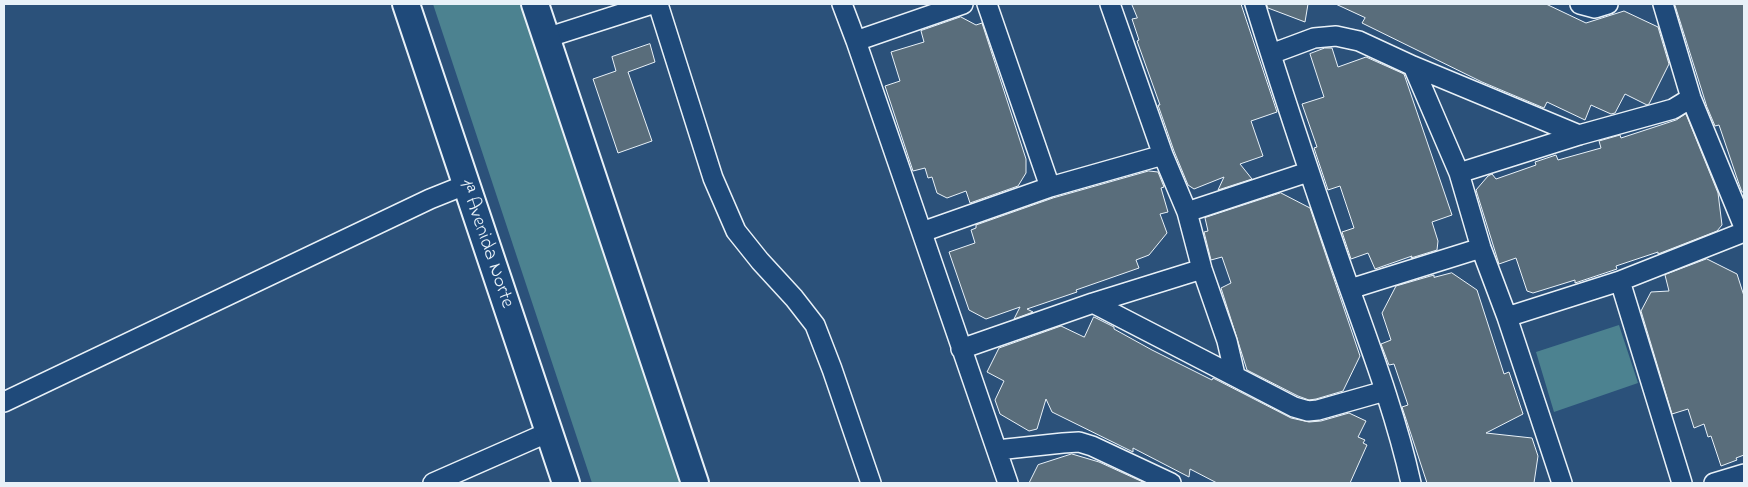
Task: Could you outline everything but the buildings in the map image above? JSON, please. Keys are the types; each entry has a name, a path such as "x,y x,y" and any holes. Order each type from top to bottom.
{"main road":[{"name":"1ᵃ Avenida Norte","path":"406,4 566,483"},
{"path":"535,4 695,483"}],"street":[{"path":"546,38 652,4"},
{"path":"658,4 714,178 736,231 794,298 815,326 832,369 871,483"},
{"path":"842,4 1008,483"},
{"path":"856,41 962,4"},
{"path":"987,4 1050,187"},
{"path":"1110,4 1163,155 1187,212 1202,269 1227,341 1235,376"},
{"path":"1255,4 1308,172 1385,391 1411,483"},
{"path":"1580,4 1595,8 1608,4"},
{"path":"1663,4 1692,98 1744,227"},
{"path":"1271,54 1314,38 1336,36 1359,41 1413,66 1579,135"},
{"path":"1413,66 1459,173 1481,248 1507,317 1562,483"},
{"path":"1459,173 1579,135 1673,109 1692,98"},
{"path":"922,232 1050,187 1163,155"},
{"path":"1187,212 1308,172"},
{"path":"4,402 465,184"},
{"path":"1507,317 1620,281 1744,232"},
{"path":"1350,289 1481,248"},
{"path":"960,349 1093,303 1202,269"},
{"path":"1620,281 1682,483"},
{"path":"1093,303 1294,407 1308,411 1318,410 1385,391"},
{"path":"433,483 548,432"},
{"path":"997,450 1079,442 1092,446 1148,477 1171,483"},
{"path":"1714,483 1744,474"}],"green space":[{"path":"433,4 522,4 680,483 592,483"},
{"path":"1619,325 1638,383 1554,412 1536,352"}]}
